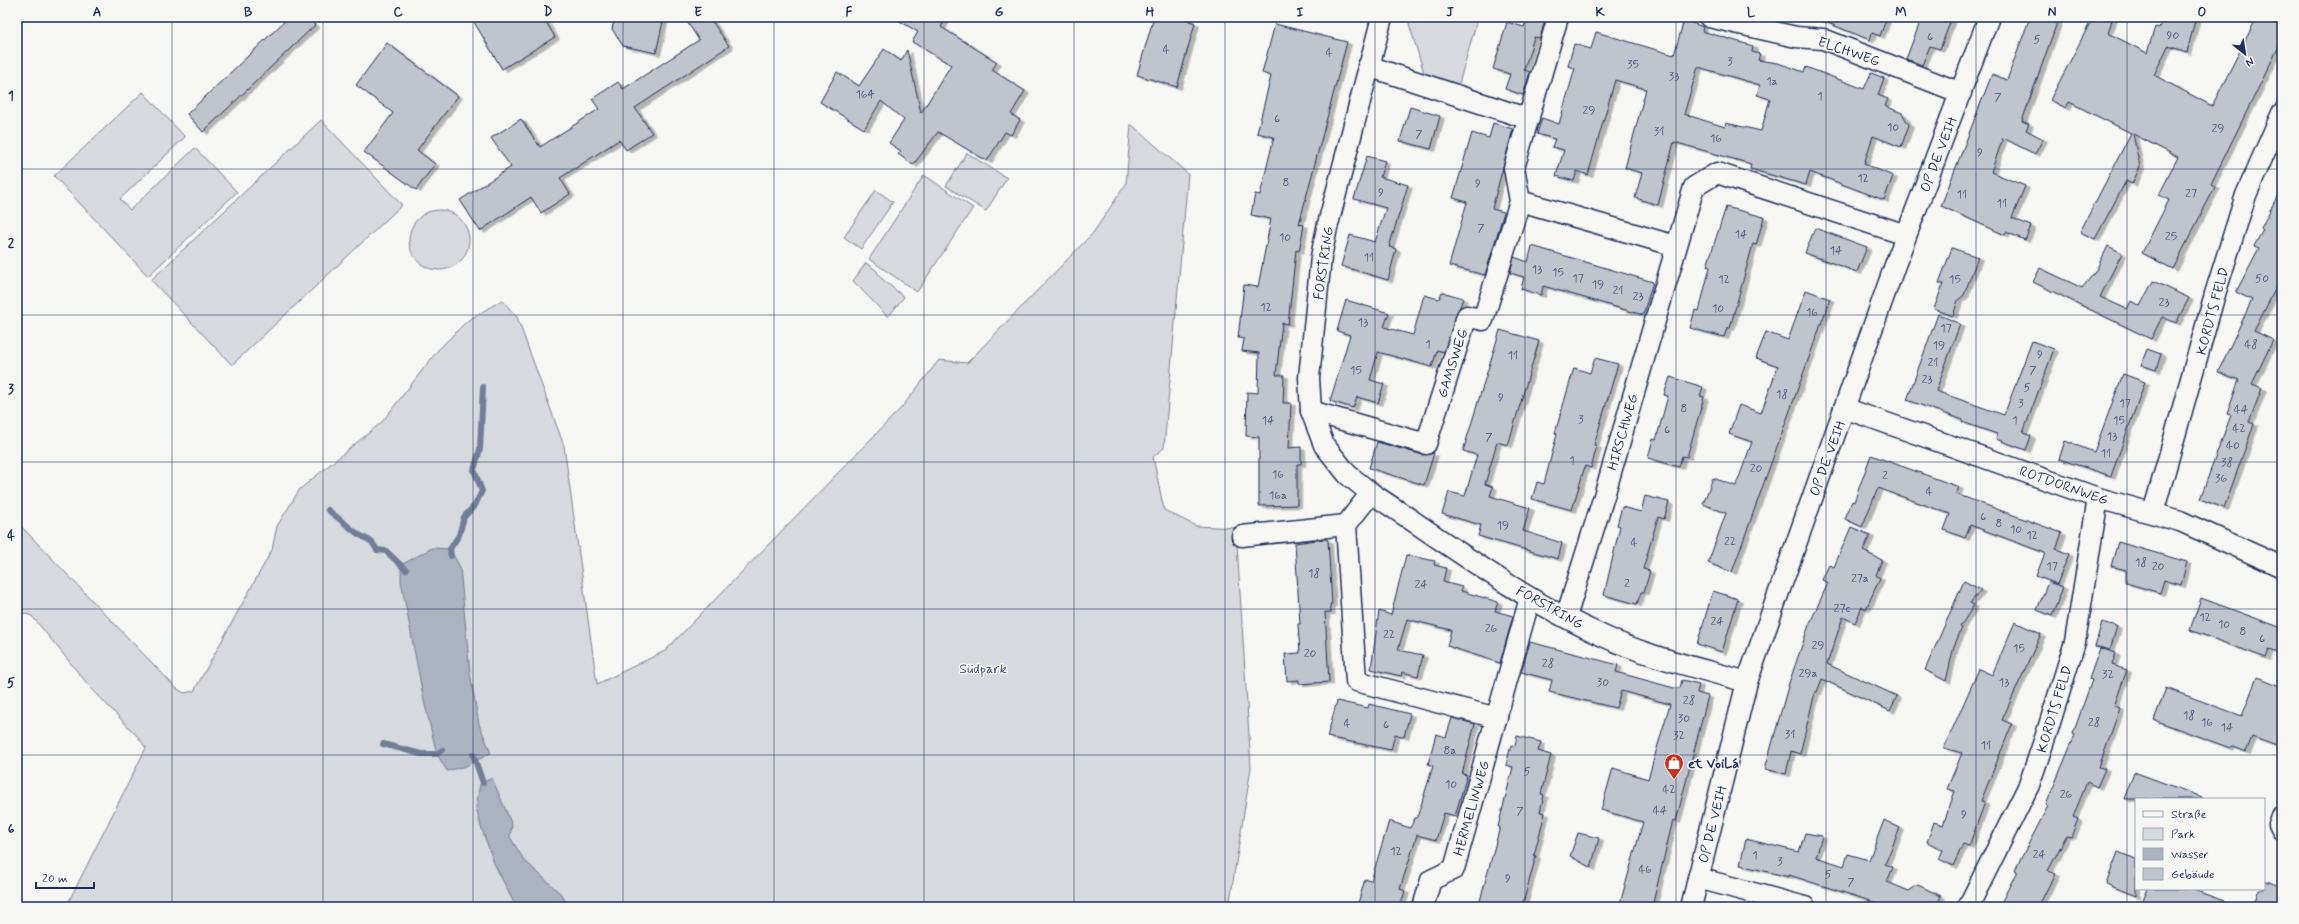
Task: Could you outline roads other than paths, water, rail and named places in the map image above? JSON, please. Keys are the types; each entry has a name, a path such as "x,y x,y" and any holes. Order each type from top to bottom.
{"street":[{"name":"FORSTRING","path":"1382,17 1333,199 1321,257 1309,378 1311,411 1319,433 1332,456 1348,475 1371,493 1530,598 1602,636 1637,649 1747,682"},
{"name":"GAMSWEG","path":"1311,411 1426,444 1467,316 1483,320 1520,201 1514,168 1558,17"},
{"name":"ELCHWEG","path":"1709,17 1796,37 1823,39 1961,94"},
{"name":"OP DE VEIH","path":"1691,907 1747,682 1906,235 1961,94 1989,17"},
{"path":"1368,66 1529,119"},
{"name":"KORDTS FELD","path":"2154,513 2215,294 2246,195 2282,113"},
{"name":"HIRSCHWEG","path":"1566,617 1604,496 1694,187 1717,173 1906,235"},
{"path":"1520,201 1676,246"},
{"name":"ROTDORNWEG","path":"1844,408 2098,498 2180,521 2282,566"},
{"path":"1371,493 1346,525 1356,681 1497,718"},
{"name":"KORDTS FELD","path":"1968,907 2029,785 2047,732 2075,642 2098,498"},
{"path":"1242,536 1346,525"},
{"name":"HERMELINWEG","path":"1423,907 1431,880 1454,869 1530,598"},
{"path":"2282,816 2279,824 2282,830"},
{"path":"1698,878 1805,907"}],"water":[{"path":"432,548 450,549 460,567 470,673 479,724 491,753 466,766 447,771 437,754 424,701 401,581 401,565"},
{"path":"492,778 512,825 510,837 524,860 560,893 570,907 516,907 494,863 481,827 476,807 480,784"}],"waterway":[{"path":"451,556 450,549 459,535 464,517 475,505 482,491 474,470 480,449 483,387"},
{"path":"328,510 358,534 372,542 377,550 386,551 406,570"},
{"path":"383,744 421,754 437,754 442,750"},
{"path":"473,754 483,783"}],"place":[{"name":"et VoiLá","path":"1674,780"}],"park label":[{"name":"Südpark","path":"983,668"}]}
